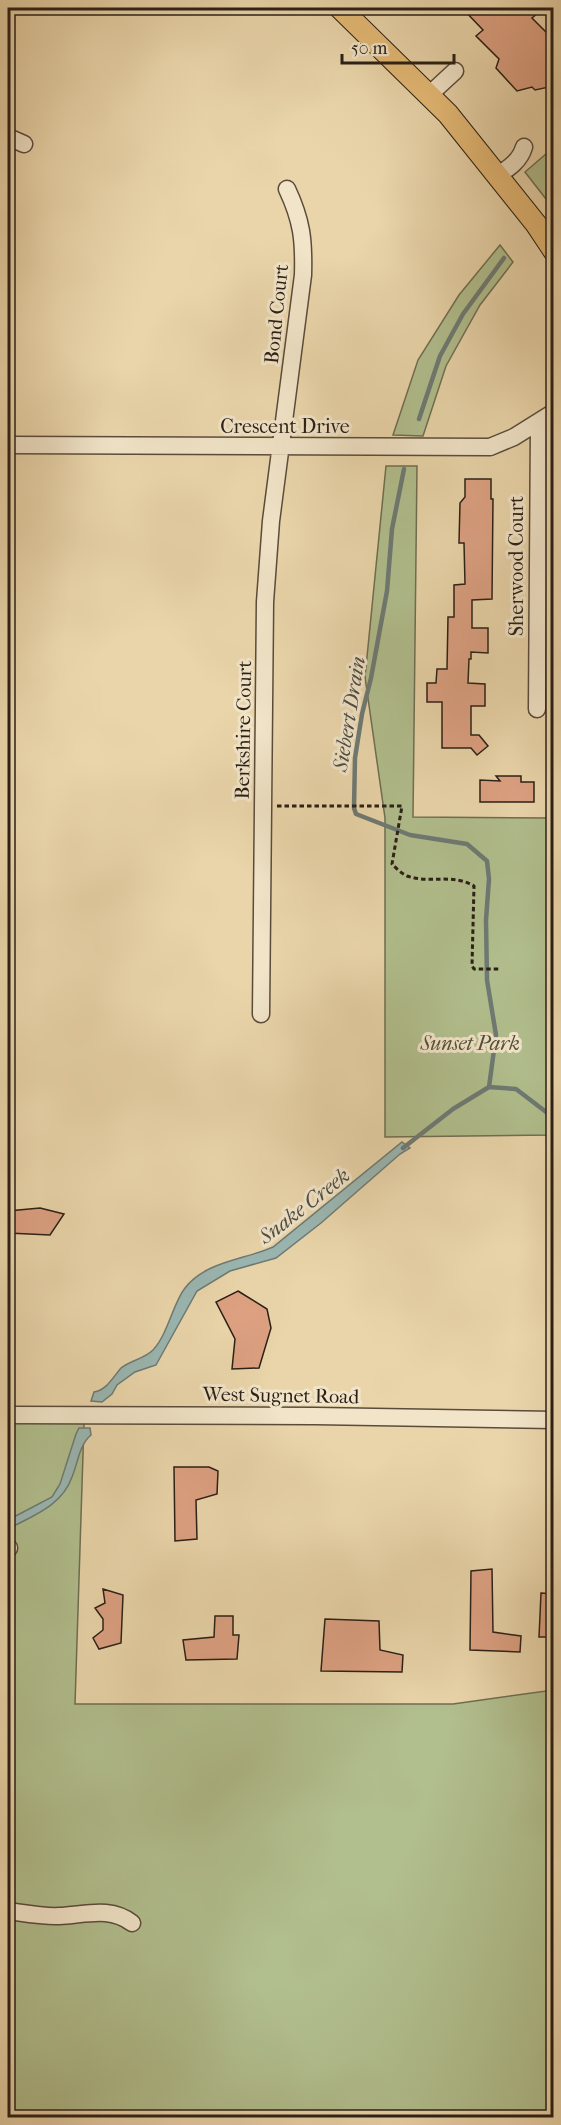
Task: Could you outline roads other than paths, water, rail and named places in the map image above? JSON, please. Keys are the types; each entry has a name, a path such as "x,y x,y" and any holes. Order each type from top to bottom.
{"main road":[{"path":"340,8 447,114 536,224 554,251"}],"street":[{"path":"429,95 455,71"},
{"path":"8,137 24,144"},
{"path":"497,176 517,162 524,147"},
{"name":"Bond Court","path":"281,447 303,275 304,242 297,210 287,189"},
{"name":"Crescent Drive","path":"8,444 490,447 514,437 554,412"},
{"name":"Sherwood Court","path":"537,708 538,423"},
{"name":"Berkshire Court","path":"261,1014 265,602 271,521 281,447"},
{"name":"West Sugnet Road","path":"8,1415 554,1420"},
{"path":"8,1911 57,1917 114,1913 132,1923"}],"water":[{"path":"402,1142 410,1148 276,1258 230,1271 197,1291 156,1365 135,1372 117,1385 112,1394 102,1402 91,1401 94,1392 106,1386 121,1368 153,1350 163,1336 181,1294 194,1279 226,1262 273,1247"},
{"path":"79,1428 90,1428 91,1435 81,1449 74,1472 61,1496 45,1509 8,1529 8,1520 52,1497 60,1484"}],"waterway":[{"name":"Siebert Drain","path":"419,419 440,356 463,314 504,258"},
{"name":"Siebert Drain","path":"404,469 392,529 387,591 355,758 354,808 356,814 410,835 467,844 487,861 489,879 486,920 487,980 496,1035 489,1087"},
{"name":"Snake Creek","path":"403,1148 453,1109 489,1087 516,1089 554,1118"}],"park label":[{"name":"Sunset Park","path":"470,1043"}]}
